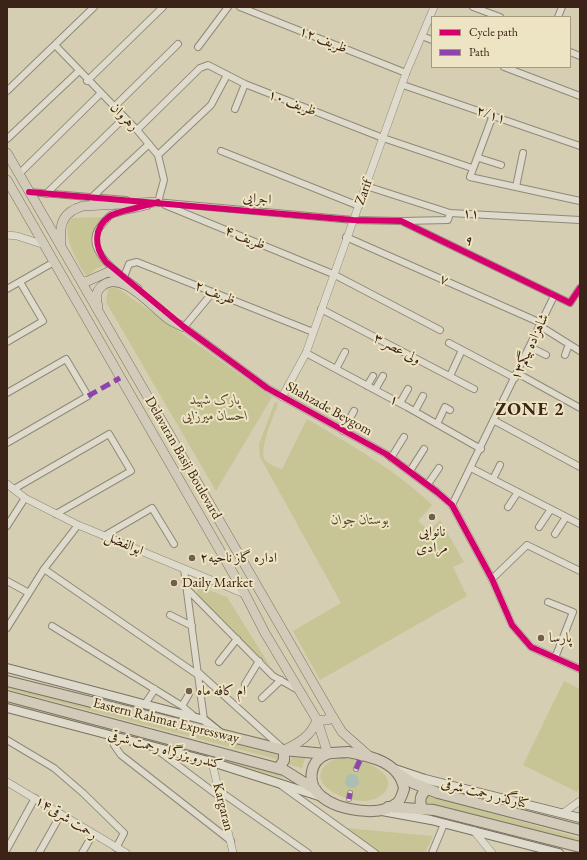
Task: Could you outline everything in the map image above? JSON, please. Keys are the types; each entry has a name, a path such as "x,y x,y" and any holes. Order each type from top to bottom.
{"highway":[{"name":"Eastern Rahmat Expressway","path":"7,681 284,750 327,754"},
{"name":"Eastern Rahmat Expressway","path":"7,696 279,768 319,793"},
{"path":"279,768 284,760 284,750"},
{"path":"580,830 438,793 394,770 378,759 364,758 348,752 327,754 315,762 312,768 312,782 319,793 346,808 365,811 385,809 434,810 580,847"},
{"path":"385,809 397,803 404,789 401,778 394,770"},
{"path":"422,809 420,799 421,795 428,789"}],"main road":[{"name":"Delavaran Basij Boulevard","path":"7,153 28,192 82,281 331,714 342,732 364,758"},
{"name":"Delavaran Basij Boulevard","path":"7,181 245,594 265,633 317,720 327,754"},
{"path":"62,247 60,234 62,222 70,212 76,208 83,206 158,202"},
{"path":"82,281 88,282 108,272 124,277"},
{"path":"98,310 96,296 99,289 110,281 119,281 132,289 170,320 184,327"},
{"path":"193,504 206,497"},
{"path":"7,668 196,717 204,720 222,735"},
{"name":"کندرو بزرگراه رحمت شرقی","path":"8,710 153,746 319,793"},
{"path":"284,750 311,733 317,720 328,720 331,714"},
{"name":"کنارگذر رحمت شرقی","path":"394,770 580,818"},
{"path":"385,809 559,853"}],"street":[{"path":"7,91 94,7"},
{"path":"87,80 163,7"},
{"path":"198,47 228,7"},
{"name":"ظریف ۱۲","path":"240,7 406,73"},
{"name":"Zarif","path":"282,397 306,353 346,237 359,206 406,73 433,7"},
{"path":"473,7 497,16"},
{"path":"422,36 431,40"},
{"path":"114,107 178,44"},
{"name":"رهروان","path":"55,45 100,94 137,130 158,155 164,180 158,202"},
{"name":"ظریف ۱۰","path":"137,130 204,65 208,64 245,84 383,138 472,168"},
{"path":"507,68 580,96"},
{"path":"7,139 79,71"},
{"path":"158,155 211,105 227,75"},
{"path":"235,109 245,84"},
{"name":"۲/۱۱","path":"402,85 580,146"},
{"path":"19,174 100,94"},
{"path":"493,115 478,158 476,159 472,168 470,177 580,201"},
{"path":"46,194 124,118"},
{"path":"91,198 149,144"},
{"path":"221,151 359,206"},
{"path":"516,187 523,154"},
{"path":"478,158 501,165"},
{"name":"۱۱","path":"366,186 450,213 580,220"},
{"name":"اجرایی","path":"28,192 353,220"},
{"name":"ظریف ۴","path":"158,202 333,274 440,330"},
{"name":"Shahzade Beygom","path":"158,202 111,215 97,230 96,241 101,255 124,277 184,327 234,365 282,397 391,458 428,484 452,505 492,579 512,625 532,647 580,669"},
{"path":"401,221 448,220 450,213"},
{"name":"۹","path":"353,220 401,221 570,303 579,292"},
{"path":"7,235 16,236 44,245"},
{"name":"۷","path":"346,237 540,325 580,351"},
{"path":"7,290 10,286 20,282 54,262"},
{"name":"ظریف ۲","path":"124,277 128,264 137,262 313,332"},
{"path":"7,342 43,321 20,282"},
{"path":"184,327 213,292"},
{"name":"شاهزاده بیگم۱۳","path":"452,505 495,421 554,296"},
{"name":"ولی عصر ۳","path":"321,309 474,389"},
{"path":"450,343 580,408"},
{"path":"565,355 570,344"},
{"path":"530,347 546,355"},
{"path":"450,376 462,350"},
{"path":"336,369 345,352"},
{"name":"۱","path":"306,353 415,411 481,449"},
{"path":"7,393 66,359 88,396 7,443"},
{"path":"367,386 373,376"},
{"path":"375,390 383,376"},
{"path":"400,403 408,389"},
{"path":"415,411 423,396"},
{"path":"437,424 445,408 450,410"},
{"path":"343,431 354,411"},
{"path":"495,421 580,467"},
{"path":"14,489 109,434 131,471 56,514"},
{"path":"391,458 404,437"},
{"path":"410,471 424,449"},
{"path":"493,479 500,465"},
{"path":"428,484 439,468"},
{"path":"471,468 580,524"},
{"name":"ابوالفضل","path":"7,484 25,498 56,514 104,536 245,594"},
{"path":"508,507 518,492"},
{"path":"7,526 25,498"},
{"path":"104,536 152,508 174,544"},
{"path":"539,527 550,509"},
{"path":"555,534 566,517"},
{"path":"7,628 44,569 78,524"},
{"path":"492,579 527,545 580,571"},
{"path":"44,569 198,674 284,750"},
{"path":"184,569 204,720"},
{"path":"7,581 29,593"},
{"path":"187,589 259,661 281,680 300,691"},
{"path":"548,602 580,614"},
{"path":"555,658 573,612"},
{"path":"170,615 192,626"},
{"path":"52,626 182,706 196,717"},
{"path":"219,662 237,639"},
{"path":"245,684 259,661"},
{"path":"262,698 281,680"},
{"path":"145,704 155,689"},
{"path":"182,706 189,694"},
{"path":"110,735 120,755 164,791 231,841"},
{"path":"7,740 54,768 83,793 124,833 116,848"},
{"path":"153,746 308,853"},
{"path":"356,770 364,758"},
{"name":"Kargaran","path":"212,762 233,853"},
{"path":"274,780 375,853"},
{"name":"۱۴رحمت شرقی","path":"7,782 126,853"},
{"path":"349,799 350,793"},
{"path":"7,849 35,798"},
{"path":"563,813 580,801"},
{"path":"39,853 61,814"},
{"path":"432,853 444,824"},
{"path":"474,831 492,853"},
{"path":"82,853 93,834"}],"green space":[{"path":"103,217 95,230 93,242 96,253 104,266 97,268 87,277 71,248 67,231 68,223 72,218"},
{"name":"پارک شهید احسان میرزایی","path":"116,287 272,397 216,491 106,302 108,289"},
{"name":"بوستان جوان","path":"275,402 278,404 265,441 263,455 265,460 273,466 282,469 307,419 388,469 418,492 432,505 418,521 429,531 440,520 464,562 453,567 467,596 320,680 293,631 341,603 260,457 259,444"},
{"path":"198,586 227,597 270,666 245,644 199,596 197,593"},
{"path":"564,681 580,689 580,786 577,792 523,765"},
{"path":"7,685 281,756 280,760 7,689"},
{"path":"7,702 282,775 283,778 7,704"},
{"path":"291,757 305,758 302,768 287,764 291,760"},
{"path":"339,758 362,761 377,768 386,777 388,782 388,787 385,792 381,796 364,801 346,798 330,790 321,780 321,771 328,763"},
{"path":"426,795 580,838 580,844 425,802"},
{"path":"345,828 433,836 425,853 380,853"}],"shaded area":[{"path":"352,774 357,776 359,781 357,786 352,788 347,786 345,781 347,776"}],"marked path":[{"path":"88,396 120,378"},
{"path":"356,769 360,760"},
{"path":"349,799 350,793"}],"cycle path":[{"path":"29,192 353,220 401,221 570,303 580,288"},
{"path":"158,202 114,214 104,221 98,232 97,238 99,250 106,262 184,327 267,388 386,454 437,492 452,505 492,579 512,625 531,647 580,669"}],"place":[{"name":"نانوایی مرادی","path":"432,517"},
{"name":"اداره گاز ناحیه۲","path":"192,558"},
{"name":"Daily Market","path":"174,583"},
{"name":"پارسا","path":"541,638"},
{"name":"ام کافه ماه","path":"189,691"}],"district":[{"name":"ZONE 2","path":"530,410"}]}
